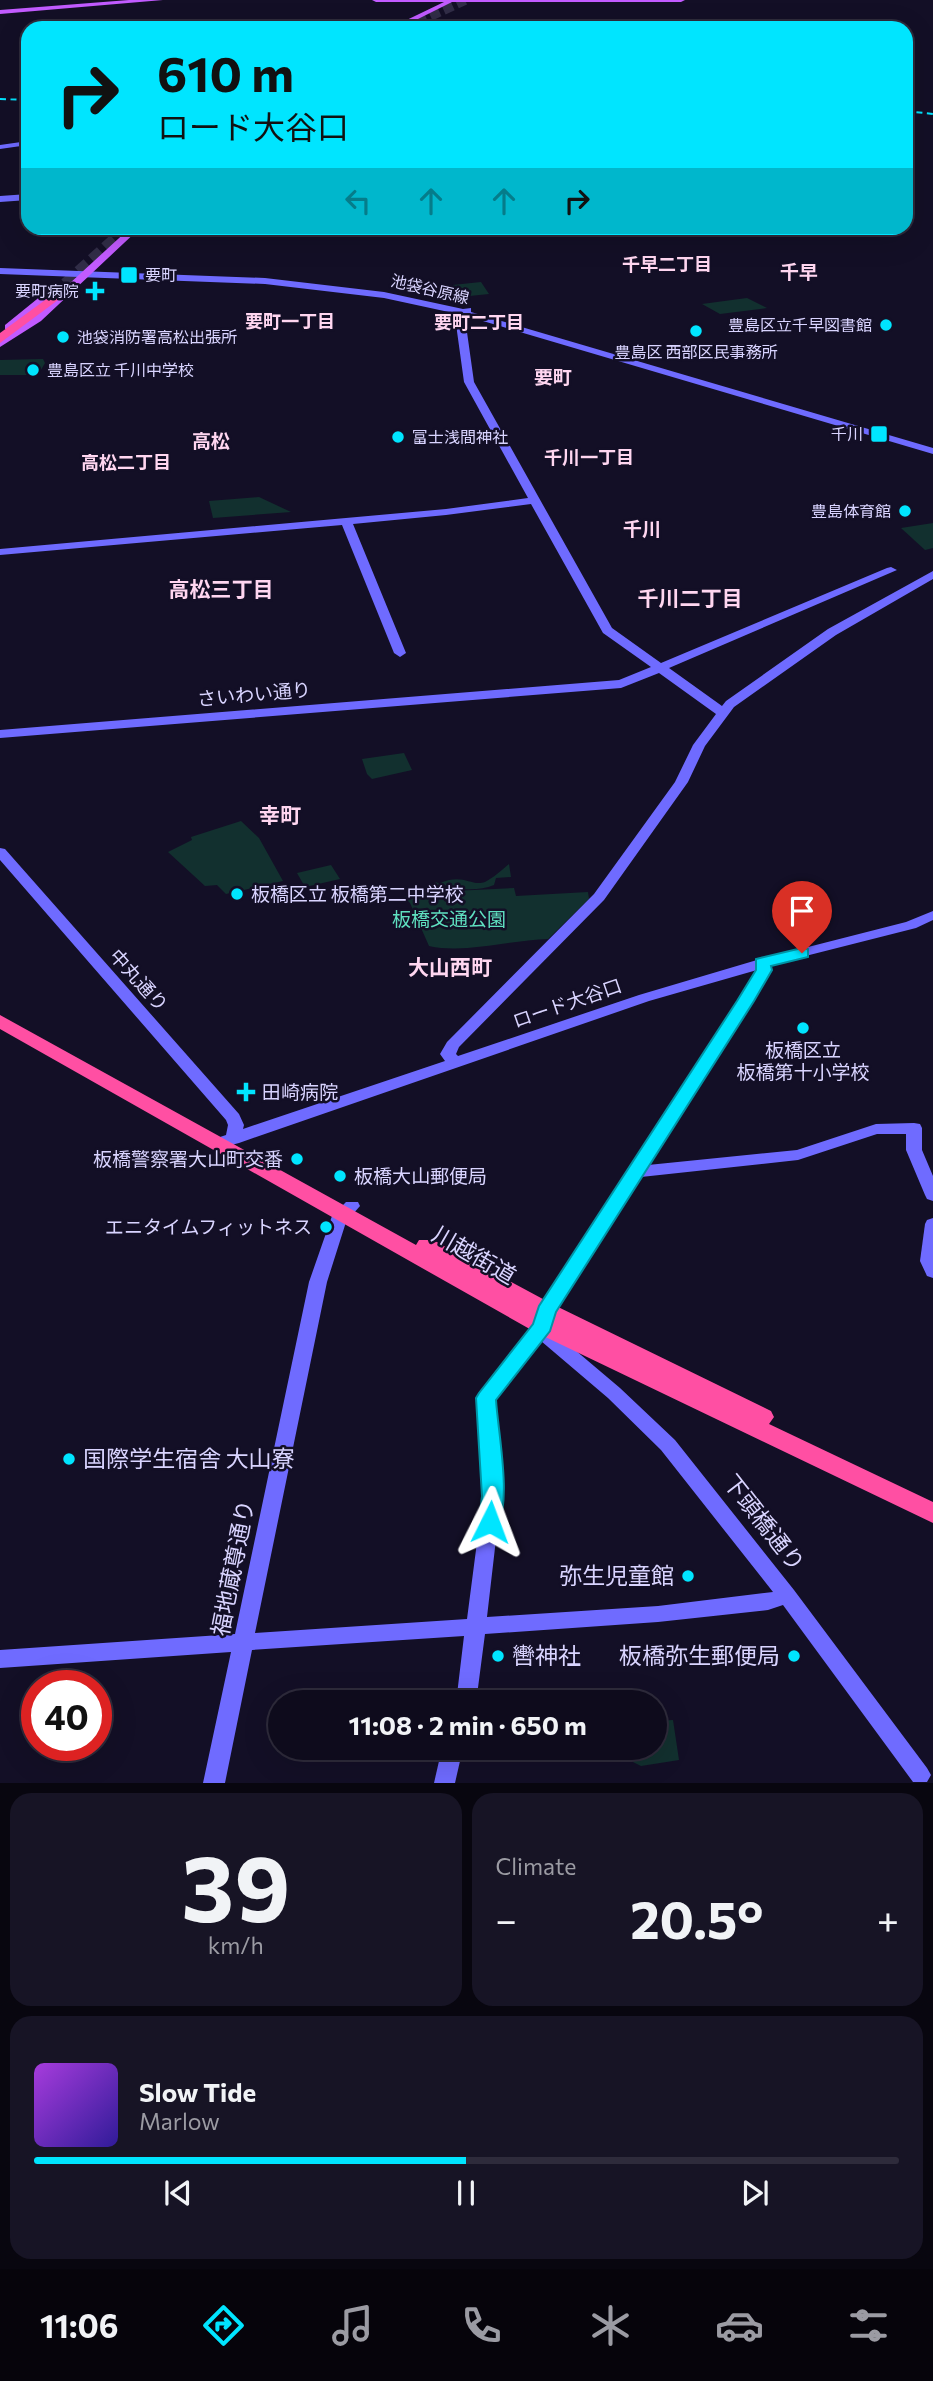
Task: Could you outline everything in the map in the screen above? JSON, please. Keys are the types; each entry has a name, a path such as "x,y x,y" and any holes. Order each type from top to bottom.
{"highway":[{"path":"0,338 54,297"},
{"name":"川越街道","path":"0,1010 345,1212 544,1319 933,1513"},
{"name":"川越街道","path":"0,1021 226,1141"},
{"name":"川越街道","path":"544,1319 933,1500"}],"main road":[{"path":"0,12 159,0"},
{"path":"376,0 681,0"},
{"path":"410,21 457,0"},
{"path":"420,21 466,0"},
{"path":"0,338 115,235"},
{"path":"0,338 37,319 128,235"}],"street":[{"path":"0,147 21,144"},
{"path":"0,199 21,198"},
{"name":"池袋谷原線","path":"0,270 265,281 384,295 466,311 933,449"},
{"path":"466,311 460,317 468,381 607,630 723,713"},
{"path":"0,552 346,522 535,500"},
{"path":"346,522 400,653"},
{"name":"さいわい通り","path":"0,734 621,684 891,570"},
{"path":"455,1064 448,1055 452,1045 599,897 680,783 699,745 723,713 786,662 933,574"},
{"name":"中丸通り","path":"0,852 233,1118 236,1125 226,1141"},
{"name":"ロード大谷口","path":"226,1141 644,998 762,963 911,925 933,915"},
{"path":"468,1690 492,1496 486,1398 544,1319 746,1001 764,970 762,963"},
{"path":"636,1172 795,1156 876,1129 914,1128 913,1147 933,1195"},
{"name":"福地蔵尊通り","path":"214,1783 307,1327 322,1267 345,1212"},
{"path":"933,1224 929,1261 933,1272"},
{"name":"下頭橋通り","path":"544,1319 548,1338 614,1393 668,1445 787,1596 922,1779"},
{"path":"0,1659 690,1611 768,1602 787,1596"},
{"path":"444,1783 450,1760"}],"green space":[{"path":"481,282 489,294 450,298 443,286"},
{"path":"747,298 767,308 720,314 702,304"},
{"path":"43,359 45,363 38,375 0,375 0,360"},
{"path":"259,497 291,512 213,518 209,501"},
{"path":"933,523 933,548 925,550 901,528"},
{"path":"404,753 412,770 372,779 367,774 362,759"},
{"path":"241,821 259,838 283,881 226,894 217,885 205,886 168,852 192,840 191,837"},
{"path":"509,864 511,877 496,878 494,885 481,889 440,883 455,879 485,882"},
{"path":"331,865 340,879 305,887 297,873"},
{"name":"板橋交通公園","path":"436,882 453,891 514,888 516,896 588,892 589,899 548,939 472,948 443,948 429,946 410,903 404,897"},
{"path":"667,1720 673,1720 679,1760 641,1766 633,1762 667,1760"}],"tunnel":[{"path":"419,21 465,0"},
{"path":"52,296 119,235"}],"railway":[{"path":"0,99 21,100"},
{"path":"913,112 933,114"}],"place":[{"name":"要町","path":"129,275"},
{"name":"要町病院","path":"95,291"},
{"name":"豊島区立千早図書館","path":"886,325"},
{"name":"豊島区 西部区民事務所","path":"696,331"},
{"name":"池袋消防署高松出張所","path":"63,337"},
{"name":"豊島区立 千川中学校","path":"33,370"},
{"name":"千川","path":"879,434"},
{"name":"富士浅間神社","path":"398,437"},
{"name":"豊島体育館","path":"905,511"},
{"name":"板橋区立 板橋第二中学校","path":"237,894"},
{"name":"板橋区立 板橋第十小学校","path":"803,1028"},
{"name":"田崎病院","path":"246,1092"},
{"name":"板橋警察署大山町交番","path":"297,1159"},
{"name":"板橋大山郵便局","path":"340,1176"},
{"name":"エニタイムフィットネス","path":"326,1227"},
{"name":"国際学生宿舎 大山寮","path":"69,1459"},
{"name":"弥生児童館","path":"688,1576"},
{"name":"轡神社","path":"498,1656"},
{"name":"板橋弥生郵便局","path":"794,1656"}],"district":[{"name":"千早二丁目","path":"667,265"},
{"name":"千早","path":"799,272"},
{"name":"要町一丁目","path":"290,322"},
{"name":"要町二丁目","path":"479,323"},
{"name":"要町","path":"553,377"},
{"name":"高松","path":"211,441"},
{"name":"千川一丁目","path":"589,458"},
{"name":"高松二丁目","path":"126,463"},
{"name":"千川","path":"642,529"},
{"name":"高松三丁目","path":"221,590"},
{"name":"千川二丁目","path":"690,599"},
{"name":"幸町","path":"280,816"},
{"name":"大山西町","path":"450,968"}],"route":[{"path":"490,1522 492,1496 486,1398 543,1326 546,1311 746,1001 764,970 762,963 802,953"}]}
